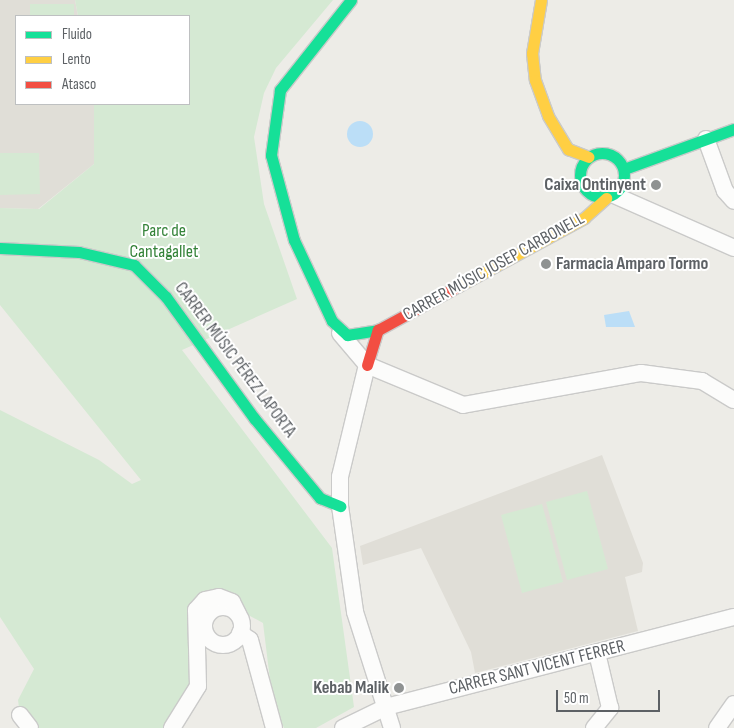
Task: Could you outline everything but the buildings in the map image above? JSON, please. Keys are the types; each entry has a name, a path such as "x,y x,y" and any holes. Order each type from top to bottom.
{"street":[{"path":"351,0 280,90 270,140 273,172 294,240 340,332 367,365 464,405 641,373 702,381 734,400"},
{"path":"541,0 532,53 534,80 564,142 572,152 589,157 611,154 624,169 623,184 610,196"},
{"path":"624,169 734,129"},
{"path":"706,139 725,191 734,201"},
{"path":"589,157 580,170 582,184 593,196 610,196 734,248"},
{"name":"CARRER MÚSIC JOSEP CARBONELL","path":"340,332 356,336 378,330 584,218 610,196"},
{"name":"CARRER MÚSIC PÉREZ LAPORTA","path":"0,248 79,252 134,265 166,297 254,418 320,498 340,506"},
{"path":"378,330 370,342 367,365 340,477 340,506 355,612 392,728"},
{"path":"172,728 198,686 196,610 205,600 219,596 232,602 238,614 240,633 250,640 274,728"},
{"path":"238,614 228,607 216,608 207,615 204,628 210,639 222,644 240,633"},
{"name":"CARRER SANT VICENT FERRER","path":"343,728 386,707 734,617"},
{"path":"594,728 610,708 597,652"},
{"path":"717,728 734,704"},
{"path":"20,715 30,728"}],"shaded area":[{"path":"0,0 75,0 78,15 15,15 15,105 94,105 94,164 38,209 0,208"},
{"path":"602,455 643,563 642,572 625,577 638,631 475,673 471,652 421,548 363,565 360,546"}],"green space":[{"name":"Parc de Cantagallet","path":"75,0 333,0 276,68 264,93 254,137 264,204 297,299 182,350 332,548 354,707 316,728 284,728 273,704 263,623 223,601 211,602 201,615 204,661 166,728 35,728 20,715 18,700 34,669 0,617 0,410 99,460 132,484 141,480 0,305 0,208 39,209 94,164 94,105 190,105 190,15 78,15"},
{"path":"30,4 74,4 74,15 30,15"},
{"path":"0,153 39,153 40,194 0,195"},
{"path":"587,491 608,569 567,580 546,502"},
{"path":"542,504 563,582 522,593 501,515"}],"water":[{"path":"360,121 369,125 373,134 369,143 360,147 351,143 347,134 351,125"},
{"path":"629,311 635,327 606,327 604,315"}],"traffic: fast":[{"path":"351,0 280,90 271,155 294,240 332,321 347,335 378,330"},
{"path":"624,169 734,129"},
{"path":"606,153 618,159 623,166 624,175 623,184 618,191 611,196 598,197 590,194 583,187 580,171 583,163 590,156 606,153"},
{"path":"0,248 79,252 134,265 166,297 254,418 320,498 340,506"}],"traffic: slow":[{"path":"541,0 532,53 535,80 548,116 568,149 589,157"},
{"path":"457,287 584,218 606,198"}],"traffic: jam":[{"path":"367,365 378,330 457,287"}],"place":[{"name":"Caixa Ontinyent","path":"656,185"},
{"name":"Farmacia Amparo Tormo","path":"546,264"},
{"name":"Kebab Malik","path":"399,688"}]}
